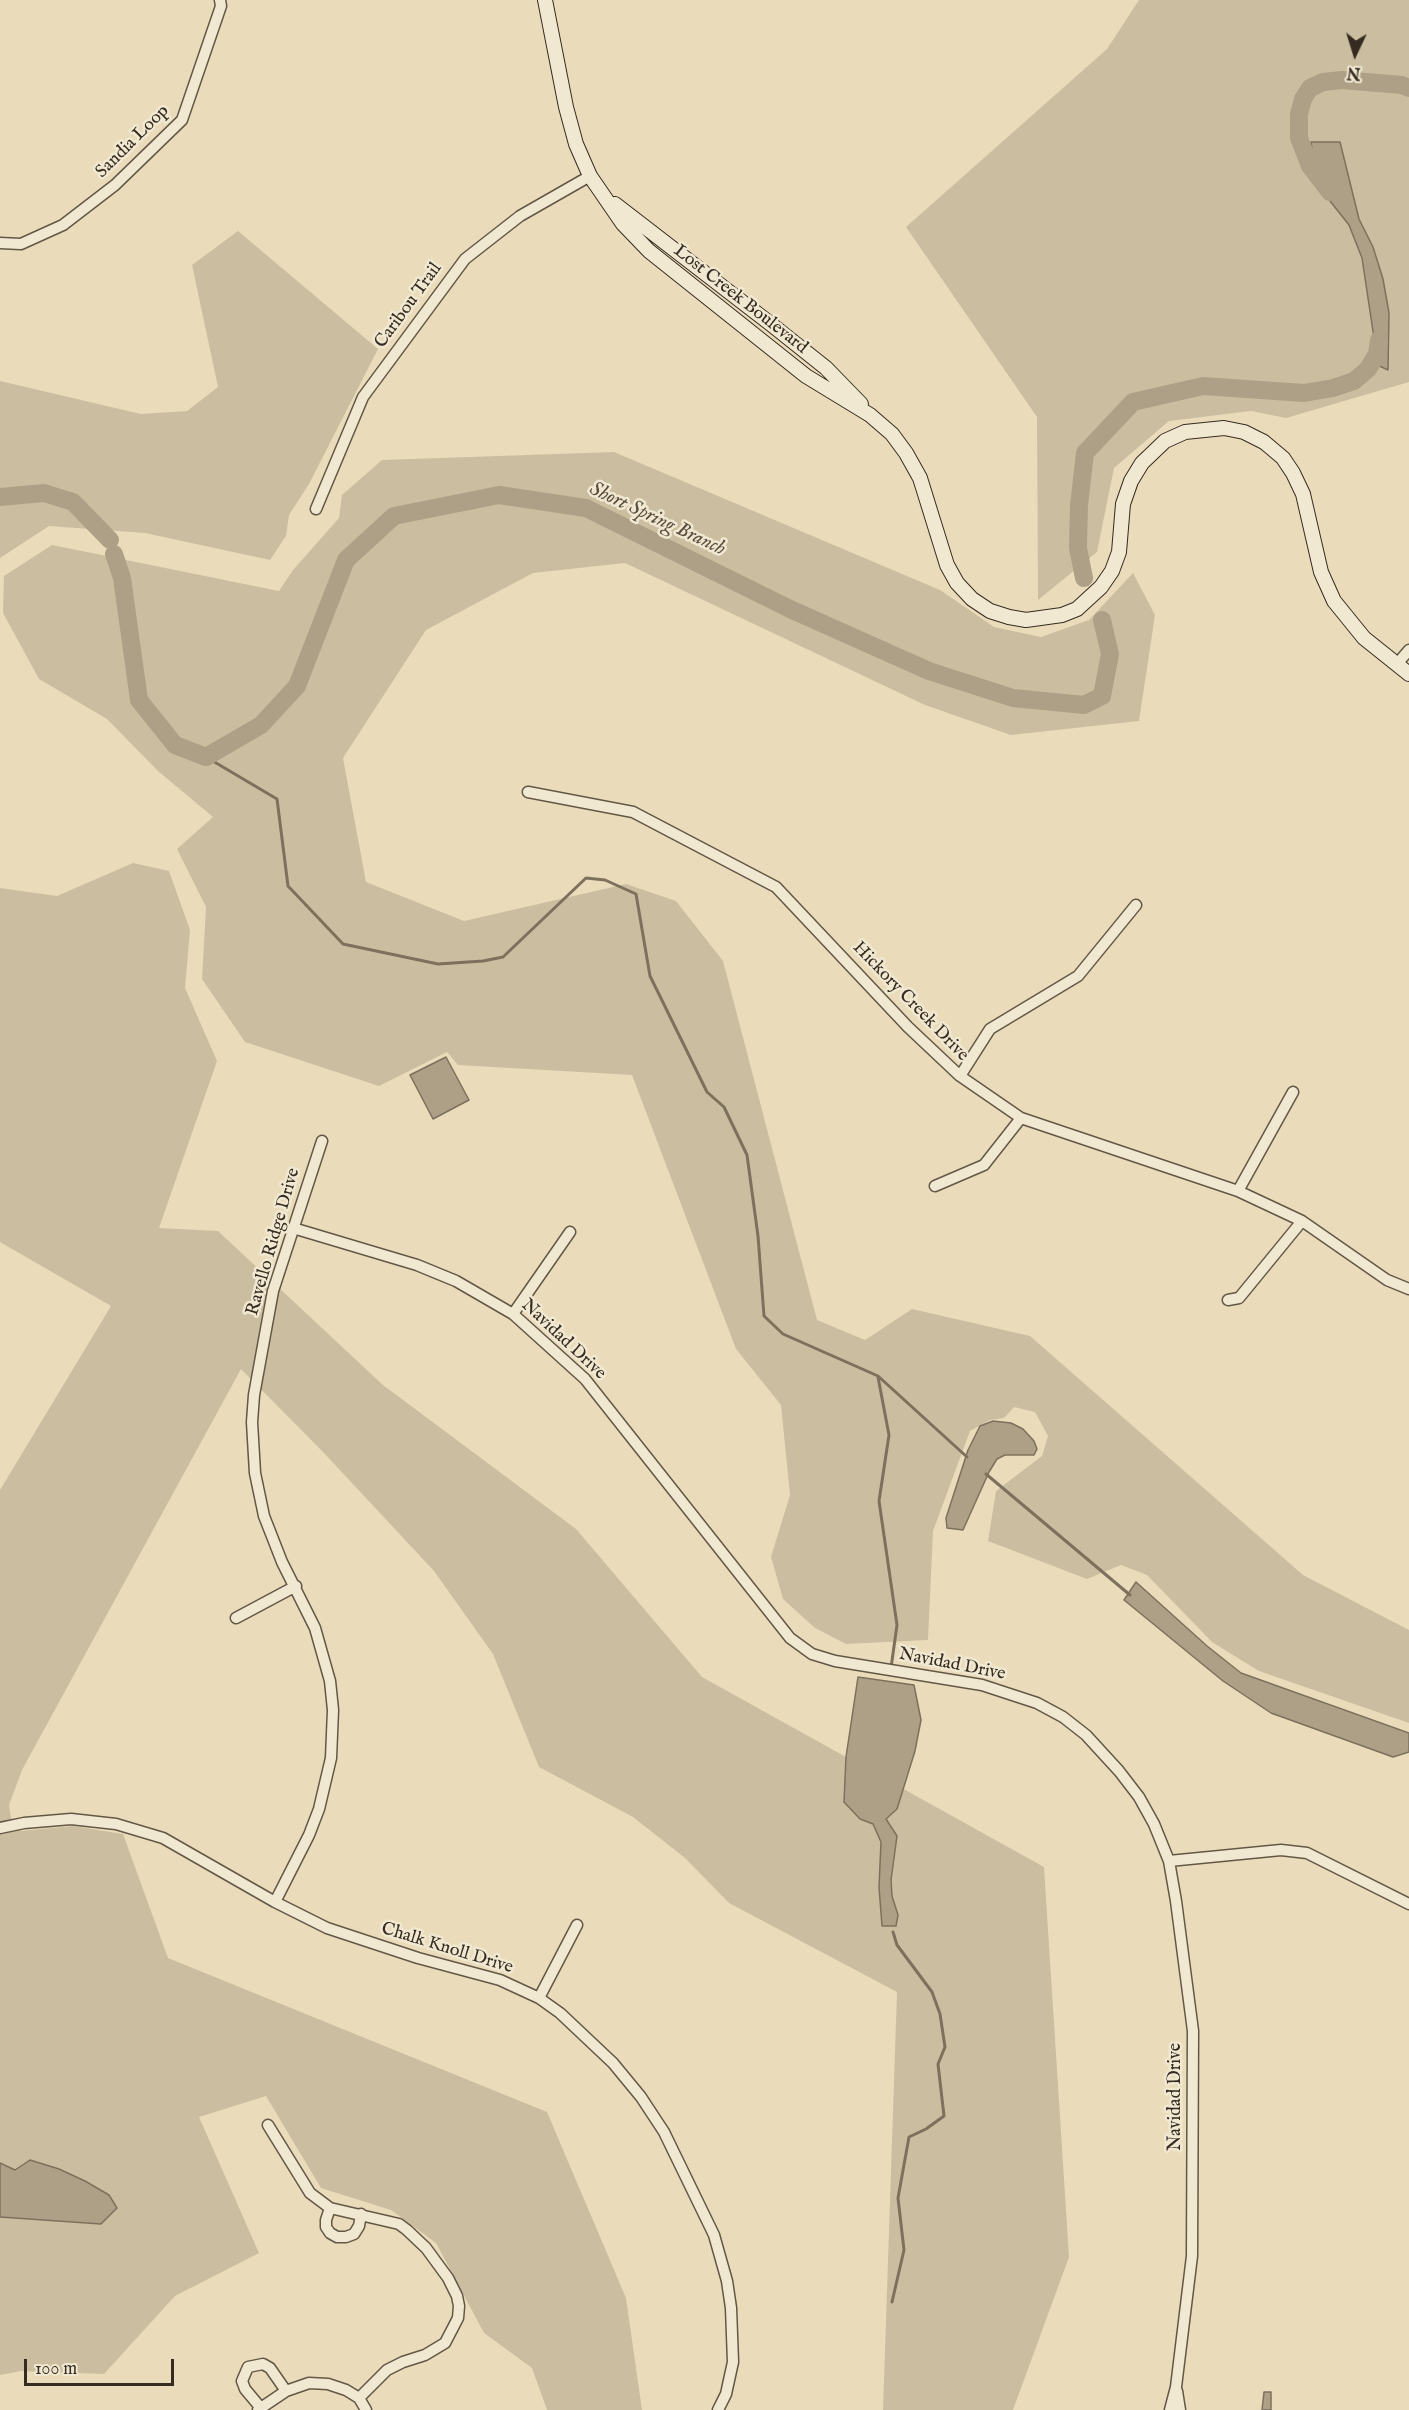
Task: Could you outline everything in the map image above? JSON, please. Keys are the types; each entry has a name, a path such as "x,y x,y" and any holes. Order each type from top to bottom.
{"street":[{"name":"Sandia Loop","path":"0,243 21,244 63,225 115,185 182,120 221,6 220,0"},
{"name":"Lost Creek Boulevard","path":"544,0 576,144 590,176 629,231 681,278 806,376 870,415 892,434 920,478 947,565 957,583 972,599 990,611 1008,618 1026,620 1062,615 1077,609 1101,587 1112,571 1119,552 1123,504 1131,481 1152,452 1165,441 1193,430 1224,428 1244,432 1264,442 1283,458 1303,494 1321,572 1334,602 1364,638 1409,674"},
{"name":"Caribou Trail","path":"316,508 363,397 465,259 520,216 590,176"},
{"name":"Lost Creek Boulevard","path":"604,195 826,368 870,415"},
{"path":"681,278 691,263"},
{"path":"1397,663 1409,650"},
{"name":"Hickory Creek Drive","path":"528,792 633,812 776,887 908,1028 960,1076 1021,1118 1238,1191 1302,1221 1387,1280 1409,1289"},
{"path":"960,1076 990,1029 1078,976 1136,905"},
{"path":"1238,1191 1293,1092"},
{"path":"935,1186 984,1165 1021,1118"},
{"name":"Ravello Ridge Drive","path":"275,1902 309,1835 319,1809 331,1758 333,1734 330,1681 324,1654 315,1628 282,1562 264,1516 255,1473 252,1422 254,1395 273,1291 322,1141"},
{"path":"1228,1300 1239,1298 1302,1221"},
{"name":"Navidad Drive","path":"293,1228 417,1265 456,1281 513,1314 585,1379 790,1638 812,1654 835,1661 982,1685 1037,1703 1064,1717 1086,1735 1139,1797 1154,1824 1168,1861 1176,1901 1192,2031 1192,2256 1176,2387 1170,2410"},
{"path":"513,1314 570,1232"},
{"path":"236,1618 296,1586"},
{"name":"Chalk Knoll Drive","path":"0,1827 64,1819 96,1821 129,1827 163,1838 275,1902 327,1928 418,1958 500,1980 539,1998 560,2013 599,2049 641,2097 664,2132 714,2235 727,2281 731,2308 733,2362 726,2394 718,2410"},
{"path":"1168,1861 1281,1850 1307,1853 1409,1904"},
{"path":"539,1998 577,1925"},
{"path":"268,2125 310,2193 330,2208 399,2224 407,2230 426,2248 448,2278 459,2306 455,2325 445,2343 425,2355 387,2370 359,2397"},
{"path":"330,2208 326,2227 337,2237 354,2234 359,2226 361,2214"},
{"path":"286,2391 270,2368 263,2364 248,2367 242,2381 259,2409 286,2391 309,2383 328,2384 359,2397 366,2410"},
{"name":"Navidad Drive","path":"1176,2387 1180,2410"}],"shaded area":[{"path":"1139,0 1409,0 1409,382 1286,418 1251,411 1169,421 1114,468 1097,552 1038,600 1037,417 906,227 1107,49"},
{"path":"1311,142 1340,142 1359,219 1373,247 1383,279 1389,313 1388,370 1371,362 1374,338 1362,258 1349,225 1330,201 1315,172"},
{"path":"238,231 378,349 309,484 289,515 286,536 270,560 145,533 49,526 0,558 0,381 141,414 187,411 218,387 192,265"},
{"path":"614,452 940,590 994,627 1041,637 1089,620 1133,573 1155,615 1139,721 1011,735 925,705 625,563 533,573 426,630 343,758 366,882 464,921 626,884 676,901 723,961 817,1320 865,1340 912,1309 1030,1336 1303,1575 1409,1630 1409,1723 1259,1671 1212,1642 1147,1575 1121,1565 1087,1579 988,1541 996,1491 1042,1456 1048,1436 1035,1412 1014,1407 1004,1418 990,1420 970,1431 933,1531 928,1640 846,1644 815,1628 783,1599 771,1557 790,1495 781,1405 736,1349 632,1075 458,1065 447,1052 379,1086 245,1042 202,979 206,907 177,849 213,817 158,771 107,719 39,679 3,613 4,576 52,545 279,591 293,570 339,518 342,495 382,460"},
{"path":"133,863 169,871 190,930 185,988 217,1061 159,1228 218,1231 383,1385 576,1529 702,1677 1044,1867 1069,2257 1013,2410 883,2410 897,1992 729,1903 685,1858 633,1817 539,1767 493,1654 434,1571 323,1452 241,1369 22,1770 9,1805 11,1818 21,1831 73,1826 123,1834 168,1958 547,2112 626,2298 642,2410 547,2410 532,2368 484,2333 436,2243 391,2210 321,2188 266,2096 199,2117 259,2253 175,2296 104,2374 21,2371 0,2375 0,1490 111,1306 0,1242 0,888 57,896"},
{"path":"446,1057 469,1100 433,1119 410,1075"},
{"path":"993,1421 1011,1423 1023,1429 1034,1441 1037,1449 1034,1455 1005,1455 997,1459 963,1530 947,1528 946,1518 968,1450 980,1426"},
{"path":"1136,1582 1207,1646 1241,1673 1409,1733 1409,1752 1393,1757 1271,1713 1223,1681 1124,1600"},
{"path":"858,1677 914,1685 921,1720 915,1751 897,1809 886,1819 897,1836 891,1880 892,1896 898,1915 896,1926 882,1926 879,1887 881,1842 873,1824 860,1819 844,1802 846,1757"},
{"path":"30,2160 59,2169 85,2181 109,2195 117,2208 101,2224 0,2217 0,2163 15,2170"},
{"path":"1264,2392 1271,2392 1271,2410 1262,2410"}],"waterway":[{"name":"Short Spring Branch","path":"1330,192 1310,166 1299,138 1299,114 1303,99 1310,88 1323,82 1342,80 1402,85 1409,88"},
{"name":"Short Spring Branch","path":"1084,578 1078,548 1079,505 1085,453 1133,402 1203,386 1304,393 1333,388 1354,381 1368,369 1377,354 1379,340"},
{"name":"Short Spring Branch","path":"0,497 44,493 73,502 110,540"},
{"name":"Short Spring Branch","path":"114,554 122,578 139,700 175,745 206,757 261,725 297,686 346,560 394,516 499,495 586,508 790,609 929,671 1013,698 1084,705 1102,696 1110,654 1102,620"},
{"path":"206,757 277,799 288,886 343,944 438,964 483,961 503,957 586,878 605,880 636,894 650,976 707,1092 724,1107 747,1155 758,1236 764,1316 783,1334 878,1376 967,1457"},
{"path":"878,1377 889,1435 879,1501 897,1625 891,1668"},
{"path":"986,1474 1130,1595"},
{"path":"892,2302 904,2250 898,2198 909,2137 926,2129 944,2116 938,2064 945,2047 940,2014 932,1992 897,1945 893,1932"}]}
